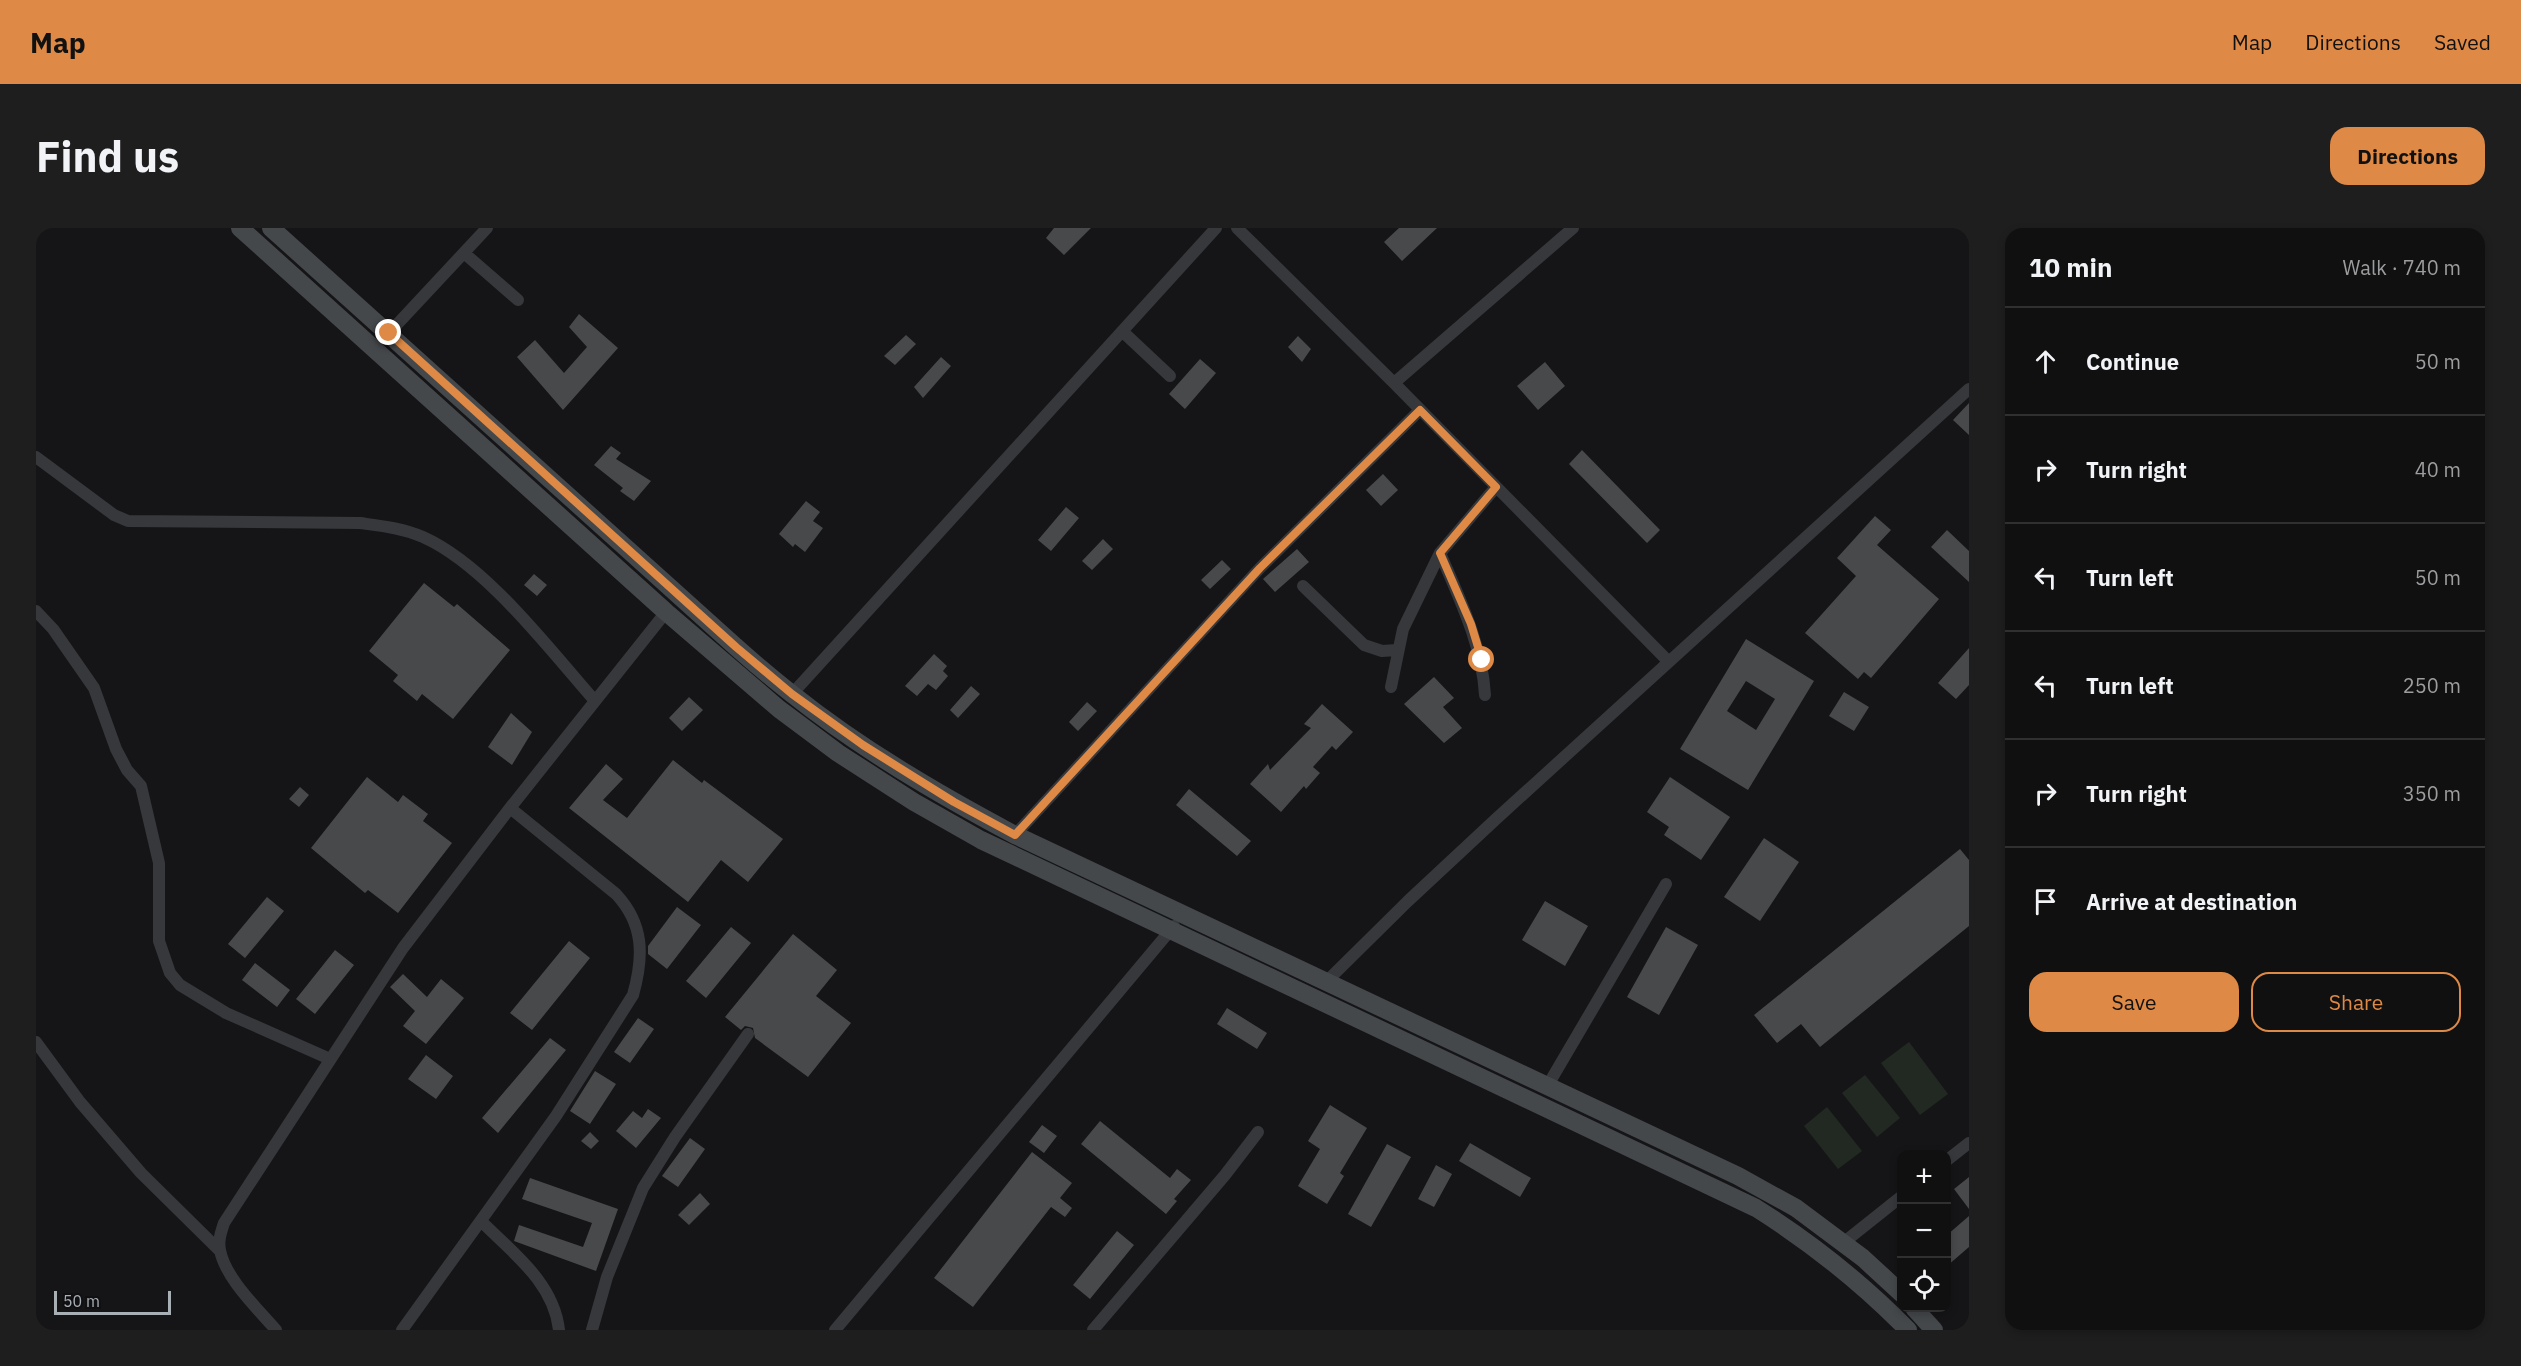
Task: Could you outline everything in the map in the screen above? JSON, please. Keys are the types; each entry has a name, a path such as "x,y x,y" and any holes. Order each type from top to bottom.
{"main road":[{"path":"240,228 666,612 779,709 838,753 914,802 981,840 1756,1208 1794,1232 1850,1274 1908,1330"},
{"path":"271,228 736,647 792,694 908,774 1015,835 1738,1176 1796,1208 1844,1243 1897,1290"},
{"path":"1918,1312 1934,1330"}],"street":[{"path":"389,333 487,228"},
{"path":"792,694 1216,228"},
{"path":"1237,228 1394,383 1668,662"},
{"path":"1394,383 1573,228"},
{"path":"464,253 518,300"},
{"path":"1122,331 1170,376"},
{"path":"1327,981 1407,901 1969,389"},
{"path":"1015,835 1260,568 1420,410"},
{"path":"36,457 114,515 128,521 360,523 397,528 424,538 454,557 500,596 595,701"},
{"path":"1390,687 1403,629 1440,553 1496,487"},
{"path":"1440,553 1471,624 1482,660 1485,695"},
{"path":"1302,585 1364,645 1382,651 1397,650"},
{"path":"36,611 53,629 94,688 116,749 127,770 141,786 159,863 159,941 170,973 180,985 226,1013 330,1059"},
{"path":"219,1250 224,1223 404,948 510,808 666,612"},
{"path":"402,1330 482,1222 576,1086 633,995 639,974 638,929 630,909 616,894 510,808"},
{"path":"1548,1085 1666,884"},
{"path":"835,1330 1183,914"},
{"path":"592,1330 607,1277 643,1188 675,1137 748,1034"},
{"path":"36,1042 80,1102 141,1173 219,1250 230,1274 276,1330"},
{"path":"1093,1330 1225,1175 1258,1132"},
{"path":"1951,1158 1969,1143"},
{"path":"1844,1243 1897,1200"},
{"path":"482,1222 538,1280 549,1296 558,1318 559,1330"}],"shaded area":[{"path":"1909,1042 1948,1094 1920,1115 1881,1063"},
{"path":"1865,1075 1900,1118 1877,1137 1842,1093"},
{"path":"1827,1107 1862,1151 1838,1169 1804,1126"}],"building":[{"path":"1054,228 1091,228 1064,255 1046,238"},
{"path":"1399,228 1437,228 1402,261 1384,242"},
{"path":"579,314 618,348 563,410 517,357 535,340 564,373 587,347 569,327"},
{"path":"906,335 916,344 895,365 884,356"},
{"path":"1298,336 1311,349 1302,362 1288,347"},
{"path":"941,357 951,366 923,398 914,387"},
{"path":"1200,359 1216,373 1185,409 1169,394"},
{"path":"1545,362 1565,386 1538,410 1517,386"},
{"path":"1969,403 1969,435 1953,420"},
{"path":"611,446 621,453 616,459 651,481 634,501 620,491 623,488 594,465"},
{"path":"1582,450 1660,530 1647,543 1569,464"},
{"path":"1383,474 1398,490 1381,506 1366,490"},
{"path":"806,501 820,512 813,521 823,528 805,552 795,544 793,547 779,534"},
{"path":"1066,507 1079,518 1051,551 1038,540"},
{"path":"1875,516 1891,530 1877,545 1939,599 1871,678 1864,672 1858,679 1805,633 1856,576 1837,558"},
{"path":"1947,530 1969,551 1969,582 1931,547"},
{"path":"1103,539 1113,549 1092,570 1082,561"},
{"path":"1297,549 1309,562 1275,592 1263,579"},
{"path":"1222,560 1231,569 1210,589 1201,580"},
{"path":"534,574 547,585 537,596 524,585"},
{"path":"424,583 454,607 457,604 510,650 453,719 422,694 417,701 393,681 398,675 369,651"},
{"path":"1746,639 1814,681 1748,790 1680,749","holes":["1746,681 1775,699 1756,730 1727,711"]},
{"path":"1969,648 1969,685 1956,699 1938,683"},
{"path":"934,654 947,666 943,671 948,676 936,690 928,684 917,696 905,686"},
{"path":"1434,677 1454,698 1443,707 1462,728 1444,743 1404,704"},
{"path":"971,686 980,694 958,718 950,710"},
{"path":"1844,692 1869,707 1854,731 1829,716"},
{"path":"689,697 703,710 682,731 669,718"},
{"path":"1087,702 1097,711 1078,731 1069,722"},
{"path":"1322,704 1353,732 1336,750 1332,746 1313,767 1320,773 1306,789 1304,786 1281,812 1250,784 1268,764 1270,770 1311,728 1304,724"},
{"path":"511,713 532,732 512,765 488,747"},
{"path":"673,760 702,783 704,780 783,839 748,882 721,860 688,902 569,808 606,764 623,779 603,800 627,818"},
{"path":"367,777 398,802 403,795 428,814 423,821 452,843 398,913 368,890 365,893 311,848"},
{"path":"1670,777 1730,817 1701,860 1664,835 1669,827 1647,812"},
{"path":"300,787 309,795 299,807 289,799"},
{"path":"1189,789 1251,841 1237,856 1176,805"},
{"path":"1764,838 1799,862 1760,921 1724,897"},
{"path":"1960,849 1969,860 1969,926 1820,1047 1801,1024 1777,1043 1754,1015"},
{"path":"267,897 284,911 245,958 228,944"},
{"path":"1545,901 1588,926 1565,966 1522,940"},
{"path":"677,907 701,925 667,969 648,954 648,946"},
{"path":"731,927 751,943 706,998 686,981"},
{"path":"1666,927 1698,945 1659,1015 1627,997"},
{"path":"793,934 837,970 816,996 851,1023 808,1077 755,1038 753,1028 745,1026 741,1030 725,1017"},
{"path":"569,941 590,958 532,1030 510,1013"},
{"path":"335,950 354,965 315,1014 296,999"},
{"path":"255,963 290,990 277,1007 242,980"},
{"path":"403,974 427,997 441,979 464,998 426,1044 403,1026 415,1011 390,987"},
{"path":"1227,1008 1267,1033 1257,1049 1217,1024"},
{"path":"638,1018 654,1029 630,1063 614,1052"},
{"path":"550,1038 566,1050 498,1133 482,1118"},
{"path":"426,1055 453,1076 436,1099 408,1079"},
{"path":"595,1071 616,1084 590,1124 570,1111"},
{"path":"1330,1105 1367,1128 1340,1173 1344,1176 1327,1204 1298,1186 1320,1149 1308,1141"},
{"path":"648,1109 661,1118 636,1148 616,1131 633,1111 642,1118"},
{"path":"1100,1121 1170,1178 1177,1169 1191,1180 1174,1199 1177,1201 1166,1214 1081,1144"},
{"path":"1042,1125 1057,1136 1044,1153 1029,1142"},
{"path":"590,1132 599,1141 591,1149 581,1141"},
{"path":"690,1138 705,1149 678,1187 662,1176"},
{"path":"1470,1143 1531,1178 1520,1197 1459,1161"},
{"path":"1387,1144 1411,1157 1371,1227 1348,1214"},
{"path":"1032,1152 1072,1183 1060,1198 1072,1208 1065,1217 1051,1207 973,1307 934,1278"},
{"path":"1436,1165 1452,1174 1434,1207 1418,1199"},
{"path":"1969,1177 1969,1209 1954,1189"},
{"path":"530,1178 618,1209 596,1271 514,1241 519,1225 583,1247 592,1223 522,1199"},
{"path":"700,1193 710,1204 689,1225 678,1215"},
{"path":"1969,1216 1969,1247 1951,1263 1951,1258 1951,1232"},
{"path":"1117,1231 1134,1245 1090,1299 1073,1285"}],"route":[{"path":"389,333 736,647 792,694 908,774 1015,835 1260,568 1420,410 1496,487 1440,553 1471,624 1482,660"}]}
